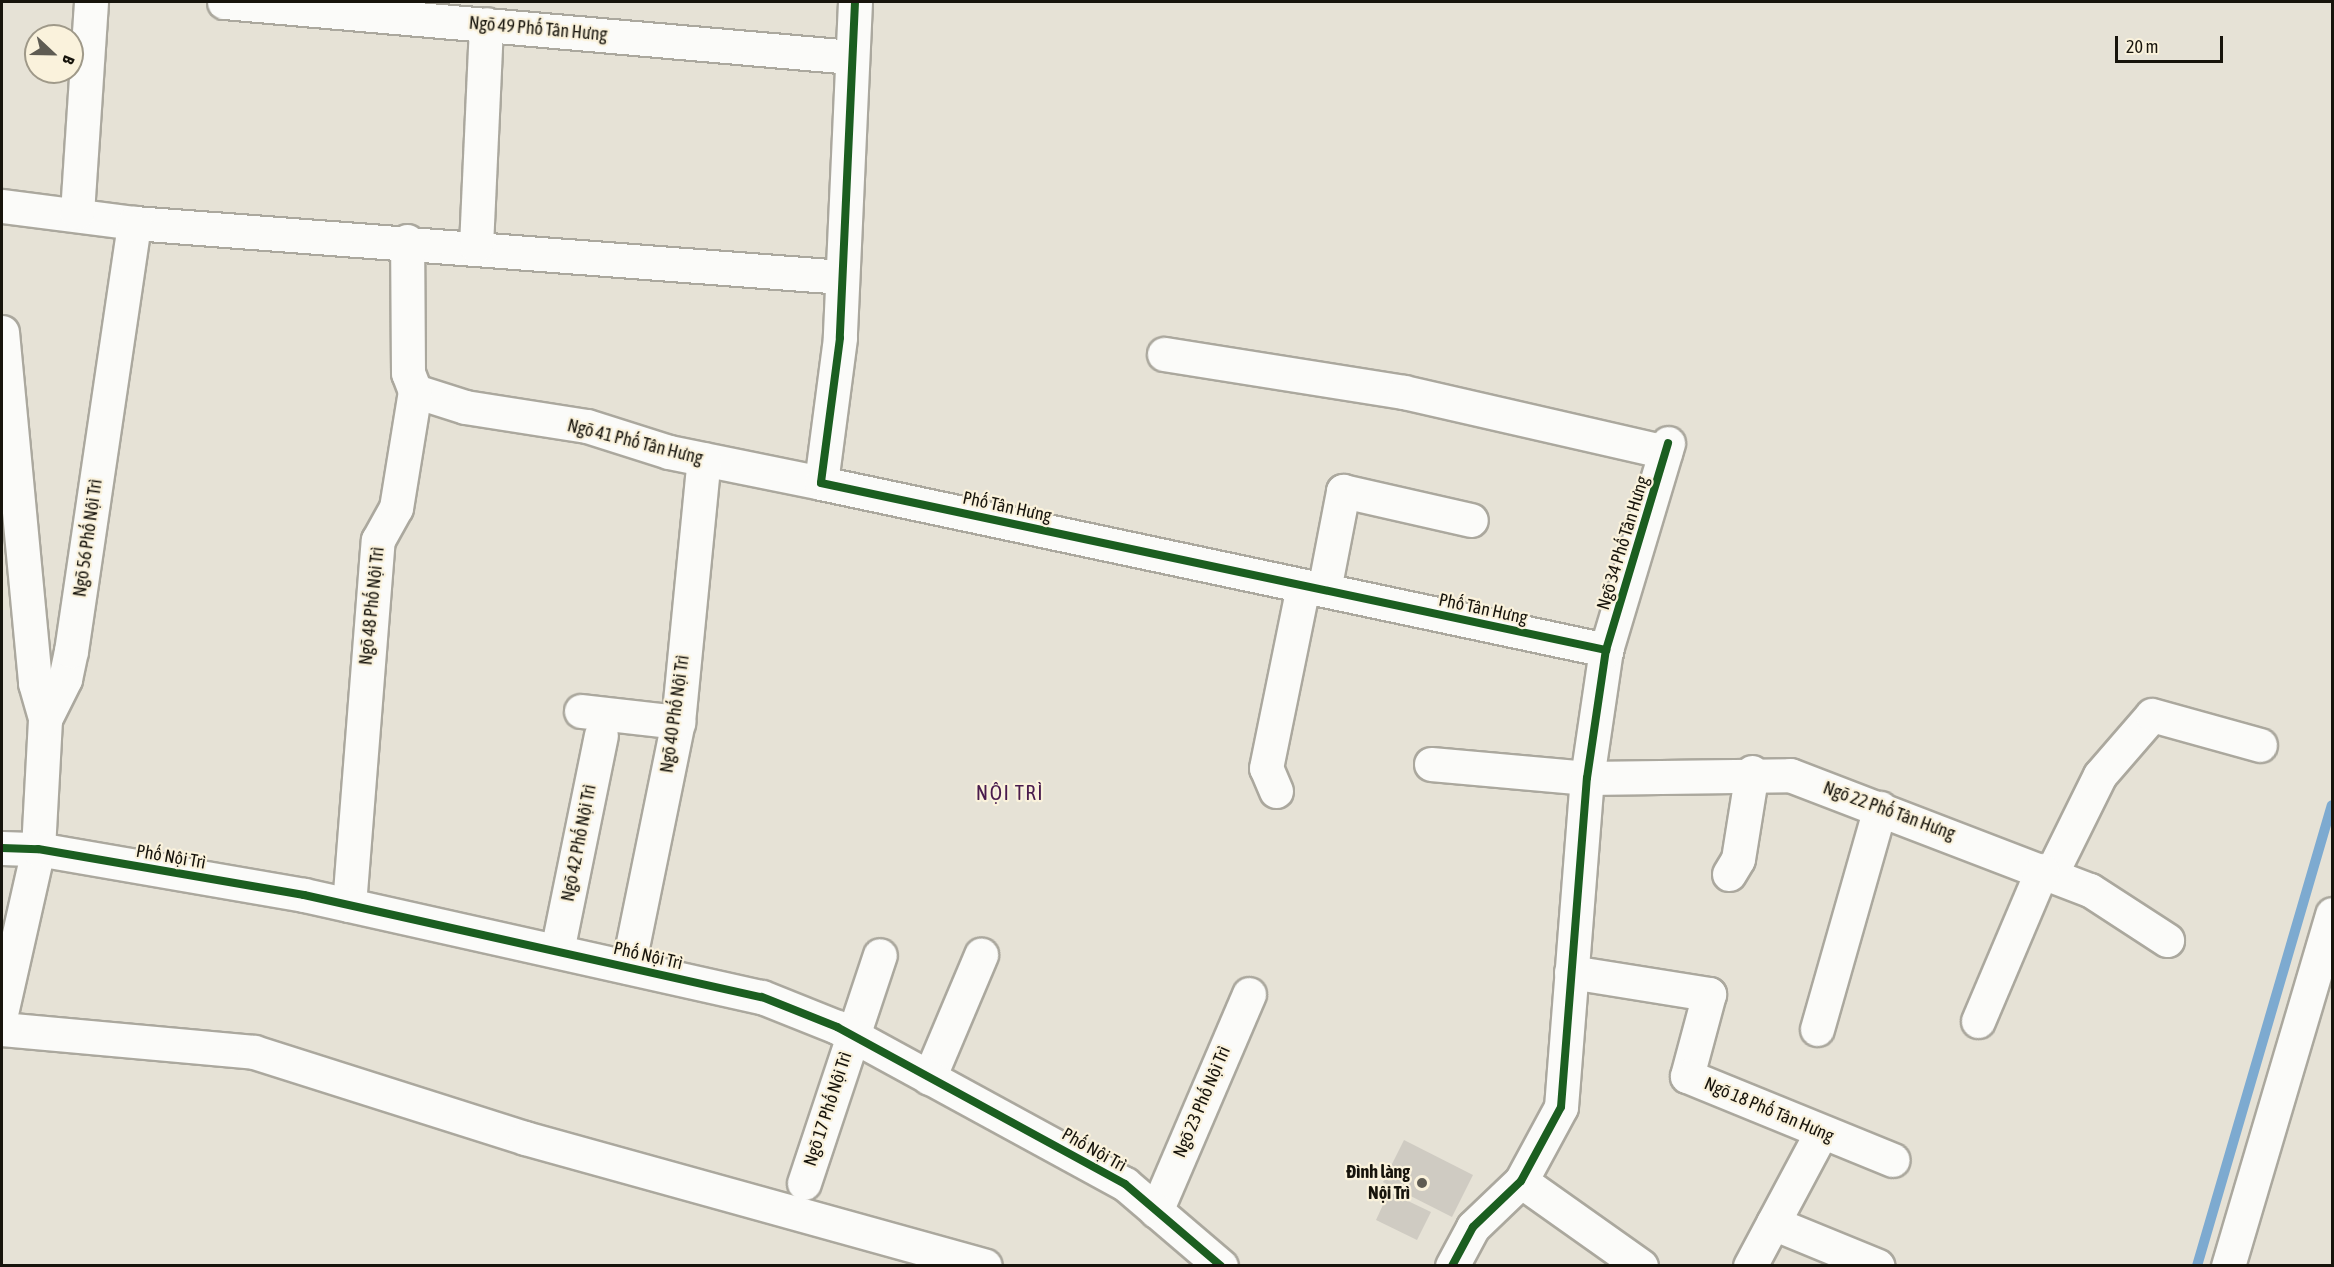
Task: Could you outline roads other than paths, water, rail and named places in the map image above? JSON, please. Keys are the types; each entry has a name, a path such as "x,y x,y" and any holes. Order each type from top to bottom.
{"street":[{"path":"77,213 91,2"},
{"name":"Ngõ 49 Phố Tân Hưng","path":"224,2 852,57"},
{"path":"821,483 840,338 855,2"},
{"path":"476,246 486,24"},
{"path":"2,206 77,213 134,223 476,246 842,277"},
{"name":"Ngõ 56 Phố Nội Trì","path":"2,1009 38,849 45,719 65,679 71,651 134,223"},
{"name":"Ngõ 48 Phố Nội Trì","path":"349,905 378,540 396,508 415,391 408,373 407,241"},
{"path":"2,332 35,683 45,719"},
{"name":"Ngõ 34 Phố Tân Hưng","path":"1164,354 1404,392 1666,448 1606,650 1587,778 1561,1107 1521,1181 1473,1227 1452,1266"},
{"name":"Ngõ 41 Phố Tân Hưng","path":"415,391 465,407 587,426 704,459 821,483"},
{"name":"Ngõ 40 Phố Nội Trì","path":"628,967 678,722 704,459"},
{"name":"Phố Tân Hưng","path":"821,483 1606,650"},
{"path":"1276,791 1266,768 1313,588 1343,491 1471,520"},
{"path":"1978,1021 2047,872 2100,775 2152,716 2260,745"},
{"name":"Ngõ 42 Phố Nội Trì","path":"557,951 591,723 678,722"},
{"name":"Ngõ 22 Phố Tân Hưng","path":"1431,764 1587,778 1752,772 1790,775 2090,890 2167,940"},
{"path":"1729,874 1738,859 1752,772"},
{"path":"1817,1029 1880,808"},
{"name":"Phố Nội Trì","path":"2,848 38,849 349,905 762,997 852,1036 1125,1184 1221,1266"},
{"path":"2228,1266 2332,914"},
{"name":"Ngõ 17 Phố Nội Trì","path":"804,1183 880,955"},
{"path":"929,1078 981,955"},
{"name":"Ngõ 18 Phố Tân Hưng","path":"1571,972 1709,994 1687,1076 1893,1160"},
{"name":"Ngõ 23 Phố Nội Trì","path":"1156,1211 1249,994"},
{"path":"2,1029 254,1052 525,1138 985,1266"},
{"path":"1750,1266 1821,1132"},
{"path":"1521,1181 1600,1253 1641,1266"},
{"path":"1773,1223 1878,1266"}],"waterway":[{"path":"2197,1266 2332,805"}],"place":[{"name":"Đình làng Nội Trì","path":"1422,1183"}],"district":[{"name":"NỘI TRÌ","path":"1010,792"}]}
